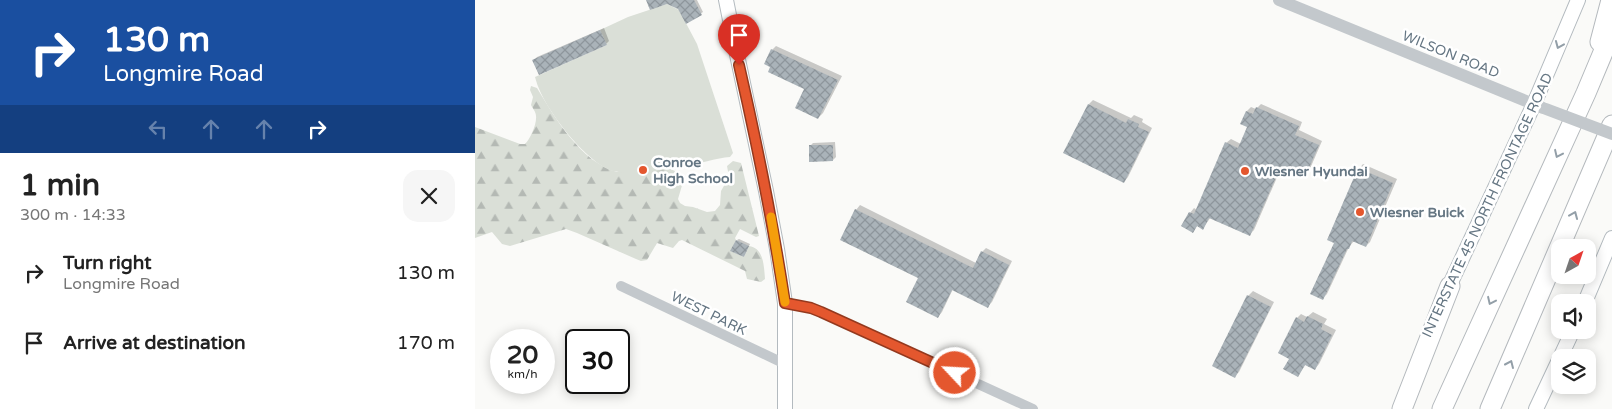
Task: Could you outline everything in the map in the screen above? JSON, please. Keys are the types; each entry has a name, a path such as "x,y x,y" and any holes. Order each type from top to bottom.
{"highway":[{"path":"1586,94 1611,0"},
{"path":"1443,404 1586,94 1612,31"},
{"path":"1490,409 1612,125"},
{"path":"1402,409 1450,286"}],"main road":[{"path":"726,0 735,50 767,191 785,303 785,409"},
{"name":"INTERSTATE 45 NORTH FRONTAGE ROAD","path":"1393,409 1450,286 1540,107 1578,0"},
{"path":"1588,294 1612,238"},
{"path":"1536,409 1551,377"}],"street":[{"name":"WILSON ROAD","path":"1279,0 1540,107 1612,134"},
{"name":"WEST PARK","path":"621,286 785,364"},
{"path":"785,303 821,312 1033,409"}],"green space":[{"path":"667,4 679,10 697,44 733,153 730,157 672,169 649,172 617,172 610,170 592,159 567,133 544,99 535,77 607,45 600,30 628,17"},
{"path":"531,86 537,88 570,138 592,159 604,167 617,172 671,169 679,174 683,182 678,199 685,206 707,212 715,211 720,205 721,191 729,177 727,166 733,161 741,163 759,236 756,237 740,229 731,251 744,257 749,246 758,250 762,259 765,279 761,282 747,279 745,271 682,240 673,248 657,243 647,260 641,261 566,229 510,246 502,244 492,232 475,238 475,127 520,144 525,144 533,131 536,119 531,105 533,97 530,90"}],"building":[{"path":"646,0 694,0 702,15 686,24 678,9 667,4 650,10"},
{"path":"600,30 607,45 539,75 532,60"},
{"path":"771,49 838,80 818,119 795,108 804,89 768,72 770,67 764,64"},
{"path":"1088,104 1126,123 1128,119 1139,124 1138,127 1149,132 1124,183 1063,153"},
{"name":"Wiesner Hyundai","path":"1256,107 1299,126 1295,135 1319,145 1305,177 1281,166 1250,236 1209,218 1203,230 1197,226 1193,233 1181,226 1189,212 1194,214 1225,142 1238,148 1247,127 1240,124 1246,111 1253,114"},
{"path":"809,145 833,145 833,161 809,162"},
{"name":"Wiesner Buick","path":"1358,168 1393,183 1366,247 1352,241 1323,300 1310,294 1334,243 1327,240"},
{"path":"855,209 973,268 981,251 1009,265 988,308 952,290 938,318 906,302 918,278 840,240"},
{"path":"736,240 749,246 744,257 730,251"},
{"path":"1247,295 1271,307 1235,378 1212,366"},
{"path":"1307,316 1323,324 1321,329 1332,335 1315,370 1305,365 1298,377 1283,369 1289,359 1278,353 1296,317 1304,322"}],"slow traffic":[{"path":"771,217 785,302"}],"place":[{"name":"Conroe High School","path":"643,170"},
{"name":"Wiesner Hyundai","path":"1245,171"},
{"name":"Wiesner Buick","path":"1360,212"}],"route":[{"path":"739,65 767,191 785,303 821,312 955,373"}]}
